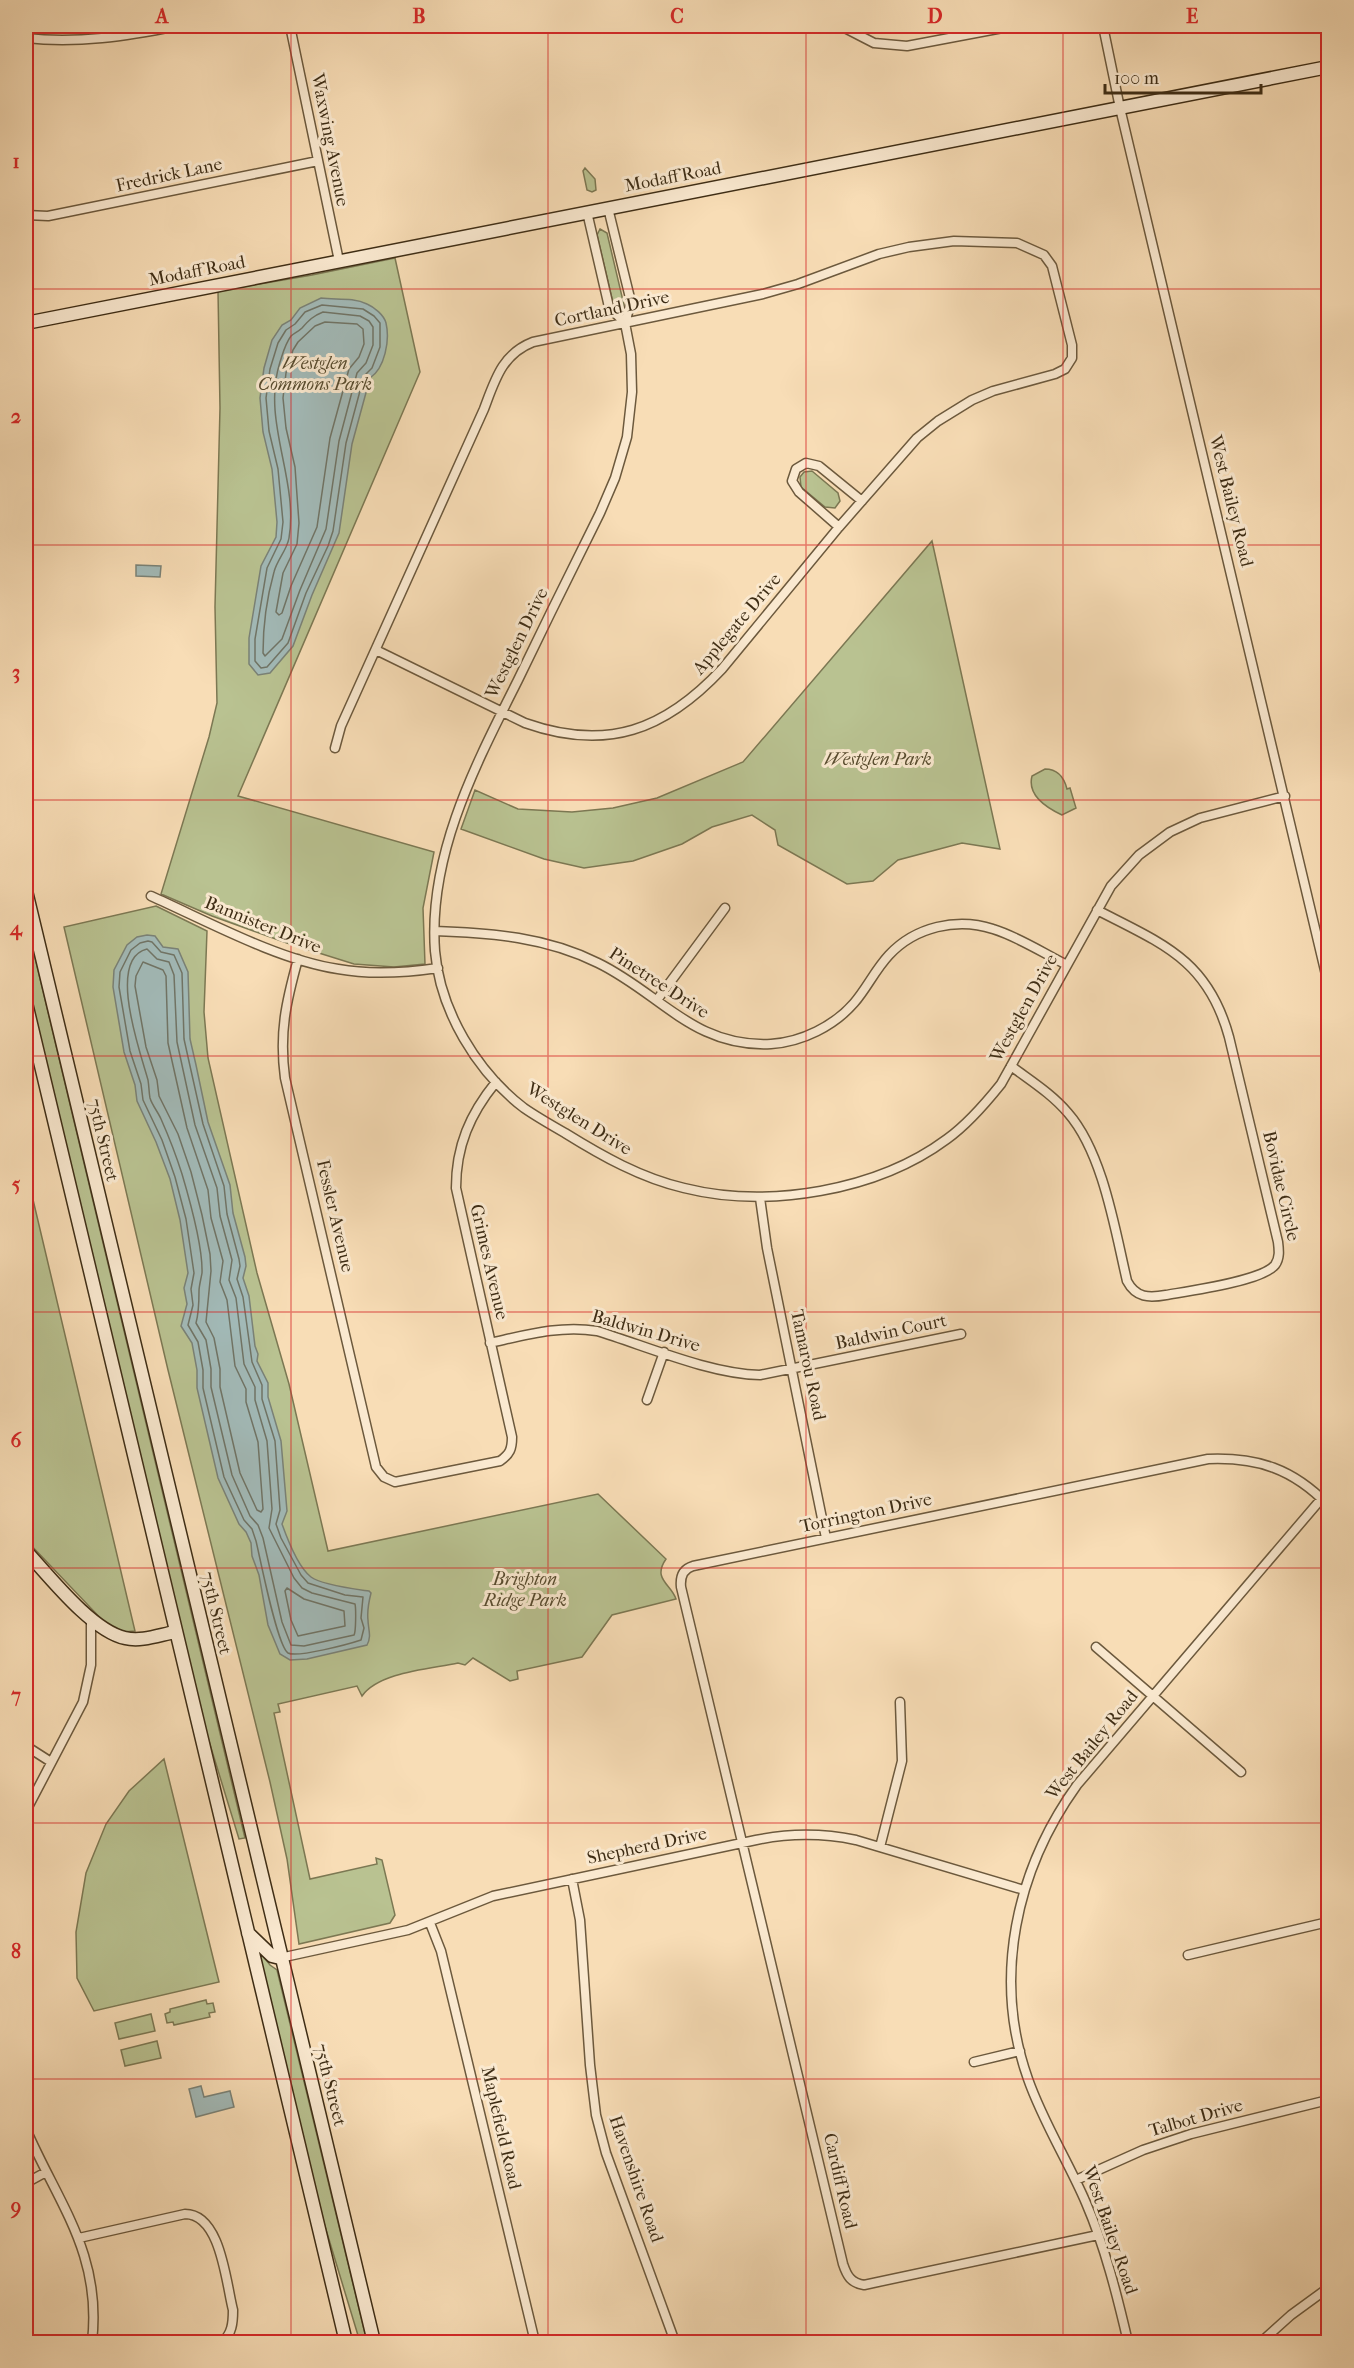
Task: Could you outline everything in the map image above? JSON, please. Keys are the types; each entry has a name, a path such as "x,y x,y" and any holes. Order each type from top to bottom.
{"main road":[{"name":"Modaff Road","path":"26,323 1329,67"},
{"name":"75th Street","path":"26,891 374,2343"},
{"path":"26,1003 346,2343"},
{"path":"26,1551 91,1619 109,1633 125,1638 144,1638 175,1632"},
{"path":"247,1932 272,1956 280,1958"}],"street":[{"path":"26,38 87,39 177,26"},
{"name":"Waxwing Avenue","path":"290,26 339,261"},
{"path":"841,26 874,43 907,46 1013,26"},
{"name":"West Bailey Road","path":"1103,26 1120,108 1329,983"},
{"name":"Fredrick Lane","path":"26,215 48,216 318,161"},
{"name":"Westglen Drive","path":"608,208 631,302 625,323 631,354 632,402 627,437 615,478 600,513 470,780 451,830 437,888 435,930 438,968 450,1009 462,1034 481,1064 516,1100 541,1119 624,1167 683,1188 760,1198 798,1194 871,1178 910,1162 948,1139 967,1122 1001,1084 1097,910 1120,875 1139,855 1170,832 1210,814 1285,796"},
{"name":"Westglen Drive","path":"586,212 609,307 625,323"},
{"name":"Cortland Drive","path":"335,748 341,726 484,409 497,374 507,359 518,349 533,342 763,294 798,284 879,254 909,247 936,242 987,241 1017,243 1038,251 1048,260 1054,272 1072,345 1073,352 1069,364"},
{"name":"Applegate Drive","path":"376,650 502,712 546,730 583,736 611,735 632,730 669,714 692,699 722,669 839,527 907,449 938,421 982,396 1056,374 1069,364"},
{"path":"839,527 798,492 792,481 796,469 806,463 819,466 862,501"},
{"name":"Bannister Drive","path":"151,896 298,959 338,969 367,972 407,972 438,968"},
{"path":"657,1000 726,908"},
{"name":"Bovidae Circle","path":"1011,1066 1067,1111 1086,1138 1098,1164 1126,1281 1135,1292 1151,1298 1259,1276 1275,1265 1279,1255 1278,1242 1229,1037 1217,1001 1186,960 1097,910"},
{"name":"Pinetree Drive","path":"435,930 489,933 546,943 599,963 623,976 689,1023 721,1039 751,1045 773,1044 806,1036 840,1017 861,995 889,955 916,935 937,927 959,924 993,929 1066,965"},
{"name":"Fessler Avenue","path":"298,959 288,992 283,1024 282,1057 285,1078 376,1467 384,1478 395,1482 493,1463 507,1456"},
{"name":"Grimes Avenue","path":"496,1082 473,1114 466,1130 457,1160 456,1174 459,1206 512,1437 512,1447 507,1456"},
{"name":"Tamarou Road","path":"760,1198 767,1248 826,1538"},
{"name":"Baldwin Drive","path":"490,1342 554,1329 582,1328 597,1330 716,1369 760,1375 792,1369"},
{"name":"Baldwin Court","path":"792,1369 961,1335"},
{"path":"647,1400 664,1352"},
{"name":"Torrington Drive","path":"743,1842 681,1587 681,1579 685,1570 693,1566 826,1538 1208,1460 1238,1459 1264,1464 1296,1477 1325,1502"},
{"name":"West Bailey Road","path":"1128,2343 1098,2235 1076,2180 1035,2096 1020,2051 1013,2013 1011,1968 1014,1933 1024,1890 1033,1862 1061,1808 1077,1785 1325,1502 1329,1491"},
{"path":"26,1811 70,1729 87,1689 92,1665 91,1619"},
{"path":"1096,1647 1241,1772"},
{"path":"880,1847 902,1761 900,1702"},
{"path":"26,1746 51,1762"},
{"name":"Shepherd Drive","path":"280,1958 408,1930 493,1896 768,1837 806,1834 844,1838 1024,1890"},
{"name":"Cardiff Road","path":"743,1842 840,2252 848,2277 858,2284 870,2284 1098,2235"},
{"name":"Havenshire Road","path":"572,1879 580,1920 590,2065 596,2115 606,2153 675,2343"},
{"path":"1188,1955 1329,1922"},
{"name":"Maplefield Road","path":"430,1923 441,1951 535,2343"},
{"path":"974,2062 1020,2051"},
{"name":"Talbot Drive","path":"1076,2180 1143,2150 1191,2134 1329,2100"},
{"path":"26,2129 79,2238 87,2260 93,2294 92,2343"},
{"path":"26,2182 46,2172"},
{"path":"79,2238 185,2214 192,2214 204,2220 213,2232 233,2310 233,2324 230,2333 222,2343"},
{"path":"1261,2343 1291,2315 1329,2288"}],"green space":[{"path":"585,168 595,179 596,190 592,192 587,190 583,171"},
{"path":"600,229 607,233 624,305 620,310 614,307 597,235"},
{"name":"Westglen Commons Park","path":"395,258 420,372 238,796 434,852 423,908 425,964 394,967 354,964 212,916 161,894 209,737 217,703 215,607 220,408 218,291"},
{"path":"812,471 838,493 840,501 835,508 825,507 801,487 800,477 804,472"},
{"name":"Westglen Park","path":"932,541 1000,849 962,843 898,860 873,881 847,884 778,845 775,830 752,815 712,827 682,844 633,861 584,868 544,859 461,829 475,790 518,809 572,812 613,808 657,798 743,762"},
{"path":"1045,769 1054,770 1062,777 1067,789 1070,788 1076,808 1062,815 1050,809 1035,795 1031,783 1032,776"},
{"name":"Brighton Ridge Park","path":"156,906 207,931 204,1012 208,1058 257,1273 289,1384 328,1551 598,1494 666,1559 662,1566 662,1576 676,1599 612,1615 582,1657 517,1671 518,1679 510,1681 473,1658 465,1665 458,1663 392,1677 370,1688 362,1696 357,1686 278,1704 280,1712 274,1713 310,1879 377,1864 376,1858 382,1860 395,1915 390,1923 299,1944 287,1859 270,1782 168,1370 64,927"},
{"path":"26,920 245,1838 239,1839 201,1715 178,1619 26,977"},
{"path":"26,1170 135,1631 123,1632 106,1624 26,1540"},
{"path":"164,1759 219,1982 94,2011 77,1978 76,1932 86,1873 106,1824 129,1791"},
{"path":"263,1956 277,1970 367,2342 360,2342 324,2223 259,1957"},
{"path":"206,2000 207,2004 213,2003 215,2012 209,2013 210,2017 174,2025 173,2022 167,2023 165,2014 170,2012 170,2009"},
{"path":"151,2014 155,2031 119,2039 115,2023"},
{"path":"157,2041 161,2058 125,2066 121,2050"}],"water":[{"path":"321,298 356,300 373,307 385,320 387,345 383,361 370,378 352,444 339,533 293,646 270,673 258,675 249,664 249,638 261,566 276,537 277,522 272,469 263,432 260,398 264,368 272,340 282,325 291,320 300,308"},
{"path":"136,565 161,566 160,577 136,576"},
{"path":"155,936 163,947 178,949 188,972 190,1039 208,1122 230,1185 233,1213 245,1257 246,1266 243,1278 249,1296 258,1354 257,1361 268,1383 268,1397 281,1441 287,1511 282,1524 298,1560 311,1577 330,1584 371,1593 368,1614 370,1636 367,1645 307,1659 290,1660 280,1654 268,1625 251,1543 239,1524 218,1478 197,1388 197,1370 192,1343 181,1326 187,1304 184,1288 188,1273 180,1220 170,1179 137,1101 135,1085 124,1052 113,987 114,970 127,945 137,937"},
{"path":"201,2086 204,2097 230,2091 234,2107 196,2117 189,2089"}]}
